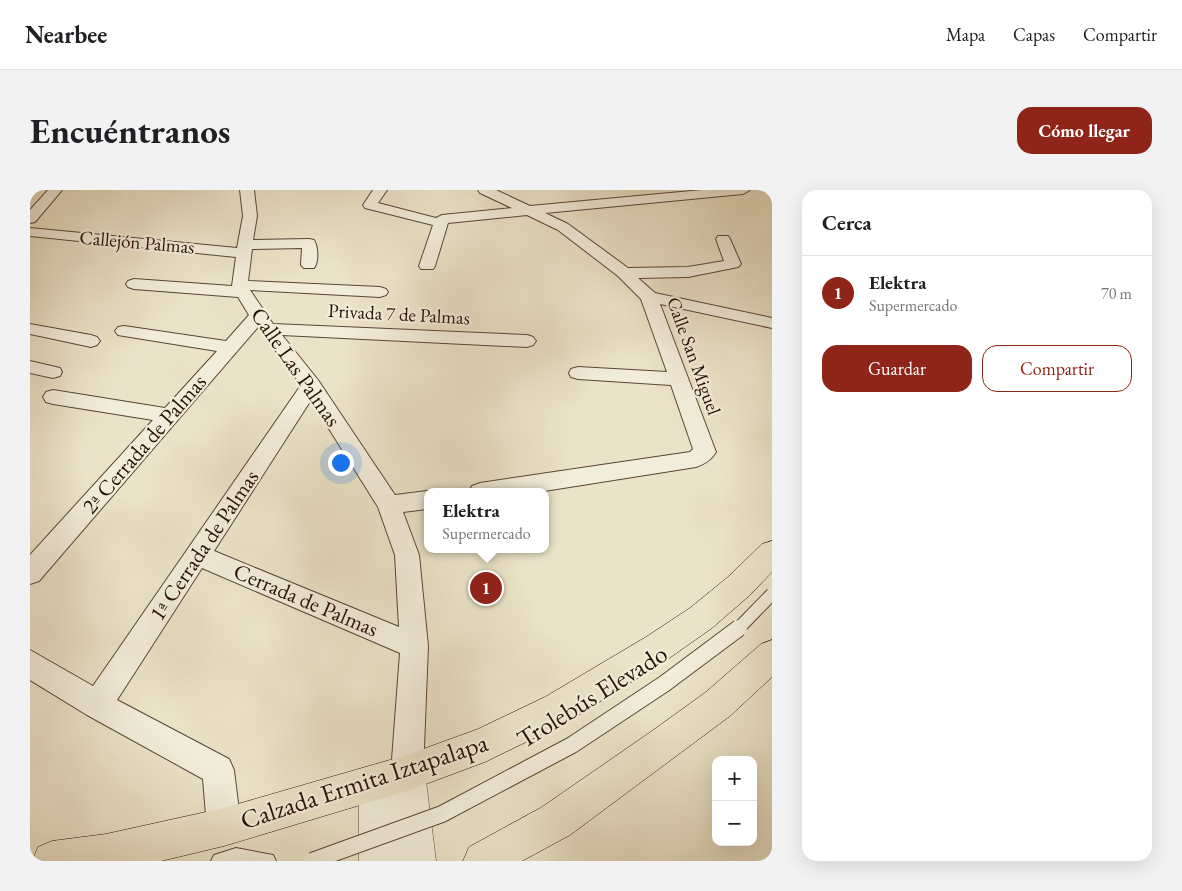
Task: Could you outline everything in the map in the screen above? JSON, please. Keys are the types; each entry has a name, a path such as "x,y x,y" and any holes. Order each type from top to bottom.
{"main road":[{"name":"Calzada Ermita Iztapalapa","path":"52,861 106,854 224,827 397,765 485,744 556,709 610,678 702,618 739,586 772,553"},
{"path":"483,861 556,821 665,744 718,704 772,655"}],"street":[{"path":"30,196 51,190"},
{"path":"30,219 55,190"},
{"name":"Calle Las Palmas","path":"247,190 250,216 241,288 311,385 389,505 407,555 414,646 397,765 379,861"},
{"path":"380,190 370,205 440,223"},
{"name":"Calle San Miguel","path":"485,190 563,227 624,273 649,297 705,452 696,459 506,488"},
{"path":"597,190 603,204"},
{"path":"427,266 442,219 743,190"},
{"name":"Callejón Palmas","path":"30,232 246,249 309,243 309,265"},
{"name":"Calle San Miguel","path":"624,273 688,272 733,264 723,239"},
{"path":"134,284 380,292"},
{"path":"649,297 772,323"},
{"name":"Privada 7 de Palmas","path":"264,322 527,341"},
{"name":"2ª Cerrada de Palmas","path":"30,572 230,347 264,322"},
{"path":"30,329 91,341"},
{"path":"124,331 230,347"},
{"path":"30,367 53,372"},
{"path":"578,373 679,379"},
{"name":"1ª Cerrada de Palmas","path":"96,705 311,385"},
{"path":"53,397 170,416"},
{"path":"389,505 424,500"},
{"name":"Cerrada de Palmas","path":"198,555 414,646"},
{"path":"30,664 96,705 218,770 224,827"},
{"name":"Calle Las Palmas","path":"397,765 416,861"}],"lane":[{"name":"Trolebús Elevado","path":"312,861 442,814 572,745 679,673 738,629 772,594"},
{"path":"220,861 236,857 267,861"}],"place":[{"name":"Elektra","path":"486,588"}]}
